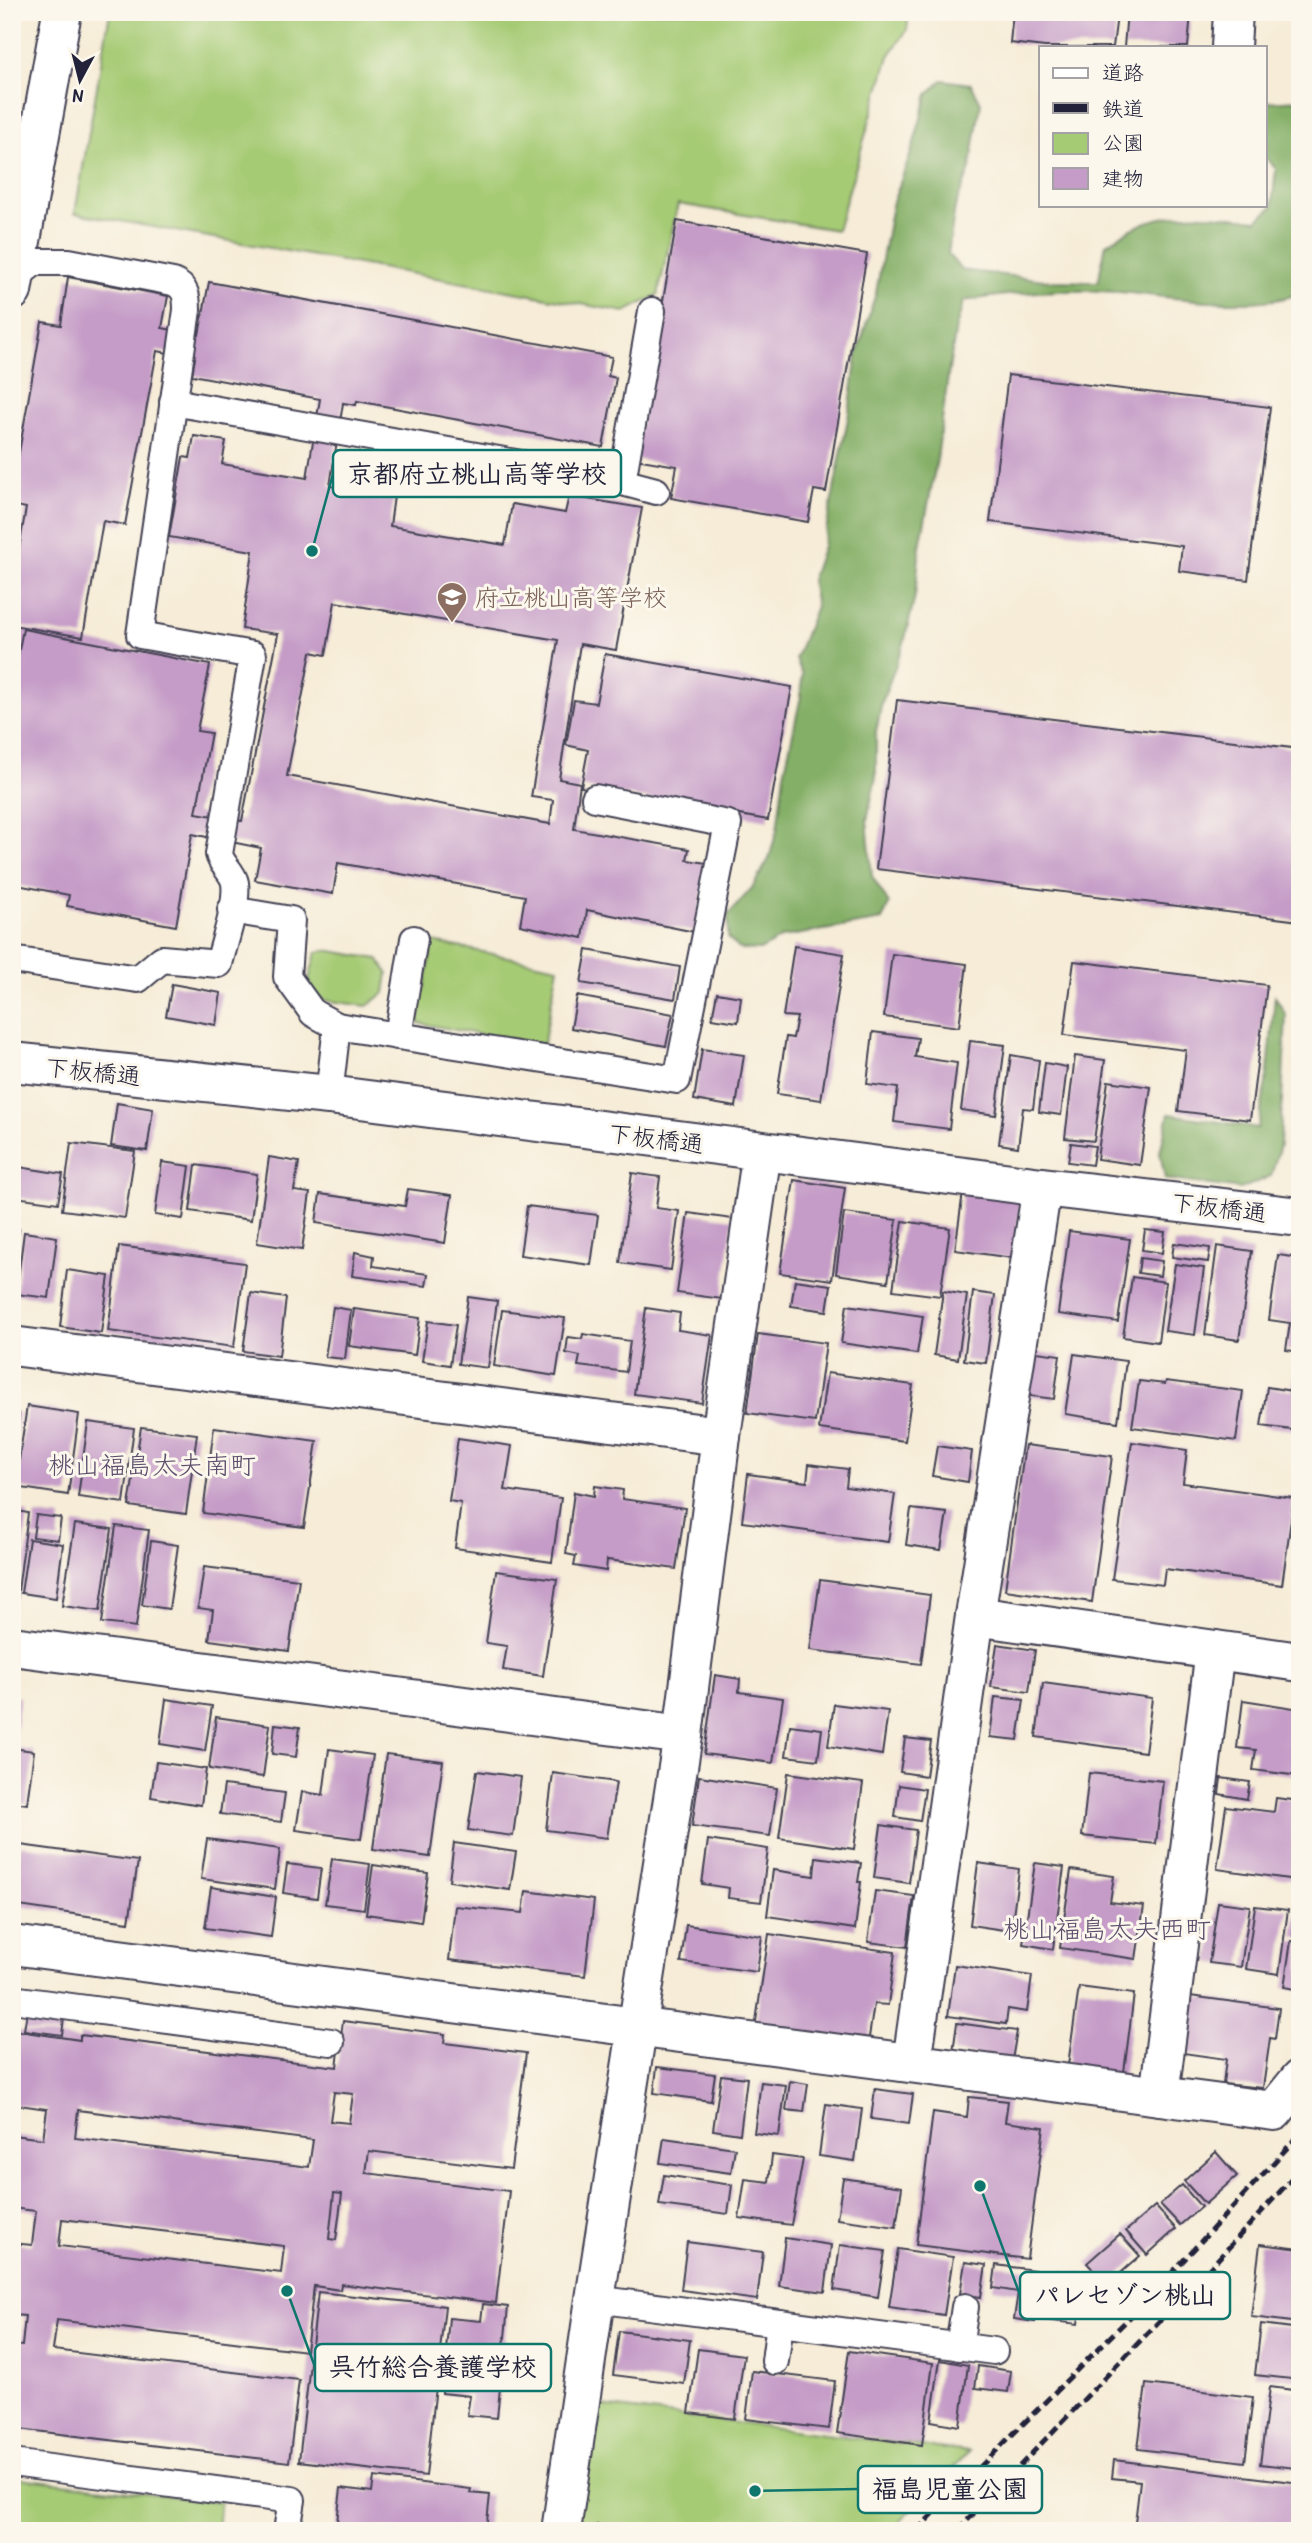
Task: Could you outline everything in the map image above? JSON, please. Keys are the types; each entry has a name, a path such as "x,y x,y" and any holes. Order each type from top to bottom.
{"street":[{"path":"13,281 62,12"},
{"path":"1231,46 1233,12"},
{"name":"下板橋通","path":"12,1062 329,1095 762,1152 1300,1217"},
{"path":"561,2531 684,1735 721,1436 762,1152"},
{"path":"912,2062 975,1616 1042,1186"},
{"path":"12,1346 721,1436"},
{"path":"975,1616 1300,1662"},
{"path":"12,1646 684,1735"},
{"path":"1159,2096 1215,1650"},
{"path":"12,1945 1274,2111 1300,2078"}],"lane":[{"path":"12,960 138,979 162,959 219,964 235,894 234,880 228,867 220,860 219,854 253,655 140,635 187,310 185,291 180,284 68,262 35,262 13,281"},
{"path":"622,482 652,311"},
{"path":"173,402 622,482 656,491"},
{"path":"232,910 291,920 287,977 313,1013 337,1026 677,1080 728,824 595,798"},
{"path":"398,1036 414,939"},
{"path":"329,1095 337,1026"},
{"path":"12,1999 331,2042"},
{"path":"595,2299 994,2351"},
{"path":"959,2347 965,2307"},
{"path":"775,2361 780,2323"},
{"path":"12,2463 292,2501 288,2531"}],"green space":[{"path":"110,12 909,12 907,30 889,56 837,230 678,204 658,295 625,312 75,213"},
{"path":"942,80 971,84 981,103 970,169 955,207 948,254 961,270 1053,281 1098,282 1106,244 1136,227 1154,220 1183,215 1257,220 1272,207 1276,168 1266,158 1266,102 1300,100 1300,293 1282,299 1236,302 1080,291 1022,293 964,301 956,327 937,459 920,546 915,596 904,643 882,702 876,732 876,777 867,820 872,876 889,904 882,920 783,937 760,950 739,949 728,938 728,915 752,888 769,859 777,830 784,774 801,696 802,675 796,658 816,606 811,580 823,546 849,413 857,354 876,293 892,205 928,94"},
{"path":"433,942 558,967 543,1046 418,1023"},
{"path":"325,950 378,959 388,973 385,993 367,1006 322,1000 311,988 309,979 316,953"},
{"path":"1275,996 1286,1015 1280,1145 1271,1176 1241,1189 1165,1179 1160,1152 1169,1114 1258,1128 1268,1071"},
{"path":"594,2405 969,2452 890,2531 576,2531"},
{"path":"12,2477 220,2502 217,2531 12,2531"}],"building":[{"path":"1013,12 1103,12 1117,15 1113,46 1039,46 1010,43"},
{"path":"1127,12 1191,12 1188,46 1124,46"},
{"path":"677,221 867,254 826,492 814,490 808,522 671,498 677,466 635,459"},
{"path":"68,277 168,296 162,328 199,335 209,282 612,357 608,376 616,378 603,447 357,401 356,405 343,403 330,486 394,496 390,526 505,545 512,504 565,513 569,496 642,508 616,650 580,644 559,779 580,783 574,829 689,849 687,860 707,863 695,932 587,910 583,938 520,925 525,896 338,863 333,894 255,880 261,848 192,834 176,926 67,906 69,895 12,884 12,686 23,629 210,665 197,731 211,733 196,813 242,821 278,634 242,629 253,551 169,537 183,457 190,458 194,436 226,441 222,464 307,478 320,399 192,375 195,358 157,351 125,525 103,521 83,637 12,625 12,589 26,508 12,505 12,492 42,322 61,325","holes":["335,602 558,640 531,797 553,800 550,824 287,776 311,652 326,655"]},
{"path":"1008,375 1270,407 1248,580 1179,571 1182,546 990,522"},
{"path":"605,654 792,687 768,820 581,787 588,750 566,745 574,700 596,703"},
{"path":"897,700 1300,749 1300,921 876,869"},
{"path":"794,946 844,954 821,1100 777,1094 786,1037 793,1038 797,1017 783,1016"},
{"path":"587,950 680,967 675,999 581,983"},
{"path":"892,954 967,964 959,1027 884,1017"},
{"path":"1074,961 1267,985 1250,1120 1178,1111 1186,1050 1064,1035"},
{"path":"172,984 221,993 216,1025 166,1016"},
{"path":"717,993 741,997 738,1022 712,1018"},
{"path":"577,996 673,1014 666,1046 571,1028"},
{"path":"873,1032 918,1038 915,1057 957,1063 949,1129 894,1122 898,1088 867,1084"},
{"path":"970,1041 1005,1045 996,1115 961,1110"},
{"path":"702,1049 744,1055 736,1107 694,1100"},
{"path":"1011,1055 1039,1060 1033,1109 1023,1108 1018,1147 999,1144"},
{"path":"1075,1056 1105,1060 1094,1141 1065,1138"},
{"path":"1045,1063 1067,1067 1061,1115 1039,1112"},
{"path":"1108,1081 1151,1087 1140,1165 1097,1159"},
{"path":"117,1103 153,1109 147,1151 111,1146"},
{"path":"71,1143 135,1151 125,1218 62,1210"},
{"path":"1071,1143 1095,1146 1092,1165 1068,1162"},
{"path":"269,1157 299,1162 294,1191 310,1193 302,1250 257,1243"},
{"path":"162,1162 190,1166 183,1219 155,1215"},
{"path":"196,1165 257,1174 251,1220 190,1211"},
{"path":"19,1167 63,1174 58,1203 15,1197"},
{"path":"632,1173 660,1177 656,1208 679,1211 671,1270 620,1263"},
{"path":"794,1180 845,1188 832,1280 780,1273"},
{"path":"408,1189 452,1195 445,1243 316,1223 320,1194 405,1206"},
{"path":"963,1192 1021,1200 1013,1258 955,1250"},
{"path":"527,1206 598,1215 591,1265 520,1255"},
{"path":"688,1213 733,1219 722,1299 677,1293"},
{"path":"844,1213 897,1220 888,1282 836,1274"},
{"path":"903,1221 950,1228 940,1296 893,1290"},
{"path":"12,1228 19,1229 14,1263 12,1262"},
{"path":"1145,1230 1165,1232 1162,1253 1142,1250"},
{"path":"1069,1231 1130,1239 1118,1322 1058,1314"},
{"path":"24,1232 57,1237 49,1298 16,1294"},
{"path":"1174,1243 1210,1248 1208,1262 1172,1257"},
{"path":"119,1246 245,1263 234,1347 108,1331"},
{"path":"1217,1246 1252,1251 1239,1340 1205,1335"},
{"path":"355,1252 374,1256 373,1266 428,1274 426,1286 352,1276"},
{"path":"1278,1255 1300,1258 1300,1352 1286,1350 1290,1323 1269,1320"},
{"path":"1140,1258 1162,1261 1160,1276 1138,1273"},
{"path":"1175,1264 1204,1268 1195,1335 1165,1331"},
{"path":"67,1270 109,1276 101,1333 60,1327"},
{"path":"1132,1277 1166,1282 1158,1342 1123,1337"},
{"path":"795,1280 831,1285 827,1311 791,1306"},
{"path":"943,1291 967,1295 958,1359 934,1355"},
{"path":"973,1292 995,1295 986,1363 964,1360"},
{"path":"251,1293 286,1298 279,1356 243,1351"},
{"path":"468,1297 497,1301 488,1368 458,1364"},
{"path":"847,1305 923,1316 917,1354 841,1343"},
{"path":"333,1307 351,1310 345,1359 325,1357"},
{"path":"646,1308 680,1313 678,1330 712,1335 702,1403 634,1394"},
{"path":"354,1309 420,1318 415,1355 349,1346"},
{"path":"502,1310 565,1318 556,1376 494,1366"},
{"path":"428,1321 456,1325 450,1365 422,1361"},
{"path":"583,1334 630,1341 626,1372 578,1366 580,1356 566,1353 568,1337 582,1339"},
{"path":"758,1334 826,1343 815,1422 747,1413"},
{"path":"1029,1351 1060,1355 1054,1399 1023,1395"},
{"path":"1074,1354 1126,1361 1118,1422 1065,1414"},
{"path":"1296,1364 1300,1365 1300,1431 1261,1426 1267,1387 1292,1391"},
{"path":"827,1373 913,1385 905,1441 819,1429"},
{"path":"1139,1381 1165,1384 1166,1381 1243,1391 1236,1441 1132,1427"},
{"path":"27,1406 79,1414 68,1495 15,1487"},
{"path":"12,1412 19,1413 14,1451 12,1451"},
{"path":"88,1422 134,1428 124,1503 78,1497"},
{"path":"141,1427 197,1434 186,1514 129,1506"},
{"path":"214,1427 317,1441 304,1527 203,1513"},
{"path":"458,1438 512,1446 505,1490 561,1498 552,1562 455,1548 461,1503 449,1501"},
{"path":"1132,1442 1187,1450 1183,1483 1294,1498 1282,1585 1165,1569 1163,1585 1112,1579"},
{"path":"1025,1445 1112,1456 1092,1602 1005,1590"},
{"path":"937,1446 972,1451 968,1482 932,1476"},
{"path":"809,1464 848,1469 846,1487 895,1494 888,1542 742,1522 748,1474 807,1482"},
{"path":"595,1486 623,1490 622,1499 685,1508 676,1569 607,1560 606,1571 574,1566 576,1556 566,1554 574,1492 594,1496"},
{"path":"911,1509 947,1513 941,1550 906,1545"},
{"path":"12,1510 28,1513 17,1599 12,1598"},
{"path":"36,1515 61,1518 58,1540 33,1537"},
{"path":"75,1524 112,1529 100,1611 62,1606"},
{"path":"116,1526 149,1530 136,1627 102,1623"},
{"path":"29,1539 63,1544 56,1598 21,1593"},
{"path":"151,1541 178,1545 169,1609 142,1605"},
{"path":"204,1567 299,1579 289,1651 209,1640 213,1610 198,1608"},
{"path":"496,1571 557,1579 543,1676 503,1670 507,1646 486,1643"},
{"path":"820,1580 930,1595 921,1664 810,1650"},
{"path":"997,1644 1035,1650 1029,1692 991,1687"},
{"path":"715,1675 740,1679 739,1692 783,1698 773,1763 704,1754"},
{"path":"1043,1683 1152,1698 1145,1752 1036,1737"},
{"path":"12,1696 20,1697 14,1744 12,1744"},
{"path":"995,1697 1024,1700 1018,1740 990,1737"},
{"path":"166,1699 212,1706 205,1751 160,1744"},
{"path":"1243,1700 1300,1709 1300,1776 1253,1770 1256,1750 1237,1748"},
{"path":"834,1704 888,1711 882,1755 828,1746"},
{"path":"216,1717 270,1725 263,1777 209,1769"},
{"path":"275,1724 300,1727 296,1757 272,1754"},
{"path":"790,1725 822,1729 818,1760 786,1756"},
{"path":"905,1738 931,1741 926,1776 900,1772"},
{"path":"12,1748 34,1751 27,1804 12,1802"},
{"path":"329,1749 373,1755 361,1839 296,1830 302,1792 323,1795"},
{"path":"386,1754 443,1761 430,1857 373,1849"},
{"path":"156,1762 206,1769 201,1805 151,1797"},
{"path":"477,1771 521,1777 513,1836 468,1830"},
{"path":"553,1773 616,1782 607,1838 546,1830"},
{"path":"788,1773 863,1783 854,1849 779,1838"},
{"path":"1089,1773 1163,1781 1156,1844 1082,1836"},
{"path":"699,1776 777,1788 770,1836 692,1826"},
{"path":"1221,1778 1250,1782 1247,1799 1219,1794"},
{"path":"224,1785 285,1793 281,1822 220,1814"},
{"path":"899,1785 925,1789 920,1821 895,1817"},
{"path":"1276,1798 1300,1801 1300,1853 1296,1880 1217,1869 1226,1806 1274,1812"},
{"path":"881,1825 916,1830 909,1883 874,1878"},
{"path":"207,1839 280,1849 275,1889 201,1879"},
{"path":"708,1840 768,1849 761,1902 728,1898 729,1888 702,1884"},
{"path":"454,1843 516,1852 510,1890 449,1881"},
{"path":"20,1845 138,1861 129,1922 12,1905"},
{"path":"816,1857 861,1863 855,1929 767,1916 773,1870 814,1876"},
{"path":"332,1859 370,1864 364,1909 325,1904"},
{"path":"978,1863 1019,1869 1011,1931 970,1925"},
{"path":"1035,1863 1064,1867 1053,1949 1023,1944"},
{"path":"287,1864 321,1868 317,1898 283,1893"},
{"path":"373,1865 428,1873 421,1922 366,1914"},
{"path":"1071,1870 1114,1876 1110,1902 1144,1906 1136,1959 1060,1948"},
{"path":"211,1887 276,1897 271,1937 205,1928"},
{"path":"526,1891 594,1900 585,1976 449,1960 455,1906 523,1913"},
{"path":"875,1891 914,1896 907,1947 868,1942"},
{"path":"1218,1902 1250,1906 1241,1967 1209,1963"},
{"path":"1255,1906 1288,1910 1279,1974 1246,1969"},
{"path":"1297,1910 1300,1910 1300,1937 1293,1936"},
{"path":"686,1925 762,1936 757,1972 681,1962"},
{"path":"769,1934 895,1952 888,2005 874,2004 868,2044 755,2028"},
{"path":"1291,1941 1300,1942 1300,1990 1284,1987"},
{"path":"955,1965 1032,1976 1027,2012 1008,2009 1006,2024 948,2016"},
{"path":"1079,1987 1134,1994 1123,2080 1067,2072"},
{"path":"1190,1996 1279,2008 1275,2039 1270,2038 1263,2088 1223,2084 1226,2059 1183,2053"},
{"path":"27,2012 64,2017 62,2035 24,2030"},
{"path":"343,2021 445,2034 444,2043 526,2053 511,2169 369,2151 366,2173 509,2191 496,2303 341,2284 340,2290 314,2286 306,2351 57,2320 53,2350 299,2380 289,2462 12,2428 12,2345 22,2346 25,2316 12,2315 12,2243 32,2245 36,2211 12,2208 12,2135 43,2139 47,2109 12,2104 12,2030 80,2040 80,2035 337,2067","holes":["334,2092 353,2094 349,2123 330,2121","78,2110 313,2140 309,2167 75,2138","334,2193 342,2194 336,2240 329,2239","62,2219 284,2246 281,2273 59,2246"]},
{"path":"957,2023 1017,2031 1012,2060 953,2052"},
{"path":"657,2067 715,2074 711,2101 654,2093"},
{"path":"721,2075 747,2078 740,2134 713,2130"},
{"path":"790,2081 808,2084 804,2112 786,2110"},
{"path":"761,2082 786,2085 779,2136 754,2133"},
{"path":"875,2089 913,2094 909,2124 871,2119"},
{"path":"969,2097 1008,2101 1005,2122 1044,2127 1027,2259 916,2245 933,2112 967,2117"},
{"path":"826,2104 862,2109 855,2161 819,2156"},
{"path":"664,2138 735,2148 731,2173 660,2163"},
{"path":"1216,2152 1237,2176 1205,2204 1184,2181"},
{"path":"772,2155 803,2159 791,2225 739,2218 745,2179 769,2182"},
{"path":"664,2175 732,2185 728,2214 659,2205"},
{"path":"843,2178 902,2187 896,2227 837,2219"},
{"path":"1182,2185 1201,2207 1180,2225 1160,2204"},
{"path":"1155,2206 1176,2229 1147,2255 1126,2231"},
{"path":"1120,2234 1140,2256 1107,2285 1087,2263"},
{"path":"785,2238 831,2245 825,2292 779,2286"},
{"path":"687,2242 763,2252 757,2300 681,2290"},
{"path":"1260,2244 1300,2249 1300,2323 1251,2317"},
{"path":"840,2245 885,2251 878,2297 834,2290"},
{"path":"898,2249 953,2257 944,2315 889,2307"},
{"path":"965,2262 986,2265 981,2297 960,2294"},
{"path":"996,2265 1042,2271 1035,2322 1014,2319 1018,2292 993,2288"},
{"path":"1052,2270 1085,2274 1078,2324 1044,2320"},
{"path":"318,2292 445,2306 426,2476 299,2461"},
{"path":"483,2304 508,2307 497,2418 467,2415 470,2396 442,2393 449,2318 481,2321"},
{"path":"1261,2324 1300,2329 1300,2380 1255,2375"},
{"path":"619,2331 690,2340 684,2384 613,2375"},
{"path":"698,2349 744,2355 735,2419 689,2413"},
{"path":"849,2351 933,2363 922,2445 837,2433"},
{"path":"940,2360 968,2365 960,2426 931,2421"},
{"path":"978,2366 1011,2371 1008,2392 975,2388"},
{"path":"752,2371 835,2381 829,2429 746,2419"},
{"path":"1146,2384 1253,2397 1245,2462 1138,2449"},
{"path":"1270,2387 1300,2391 1300,2441 1296,2468 1260,2464"},
{"path":"1114,2460 1300,2483 1300,2531 1134,2531 1140,2481 1112,2478"},
{"path":"374,2477 471,2489 470,2493 490,2495 486,2531 336,2531 341,2488 372,2492"},
{"path":"597,2525 622,2529 622,2531 596,2531"}],"railway":[{"path":"916,2531 1145,2302 1300,2134"},
{"path":"957,2531 1195,2284 1300,2170"}],"place":[{"name":"京都府立桃山高等学校","path":"312,551"},
{"name":"府立桃山高等学校","path":"452,624"},
{"name":"パレセゾン桃山","path":"980,2186"},
{"name":"呉竹総合養護学校","path":"287,2291"},
{"name":"福島児童公園","path":"755,2491"}],"district":[{"name":"桃山福島太夫南町","path":"152,1464"},
{"name":"桃山福島太夫西町","path":"1107,1928"}]}
